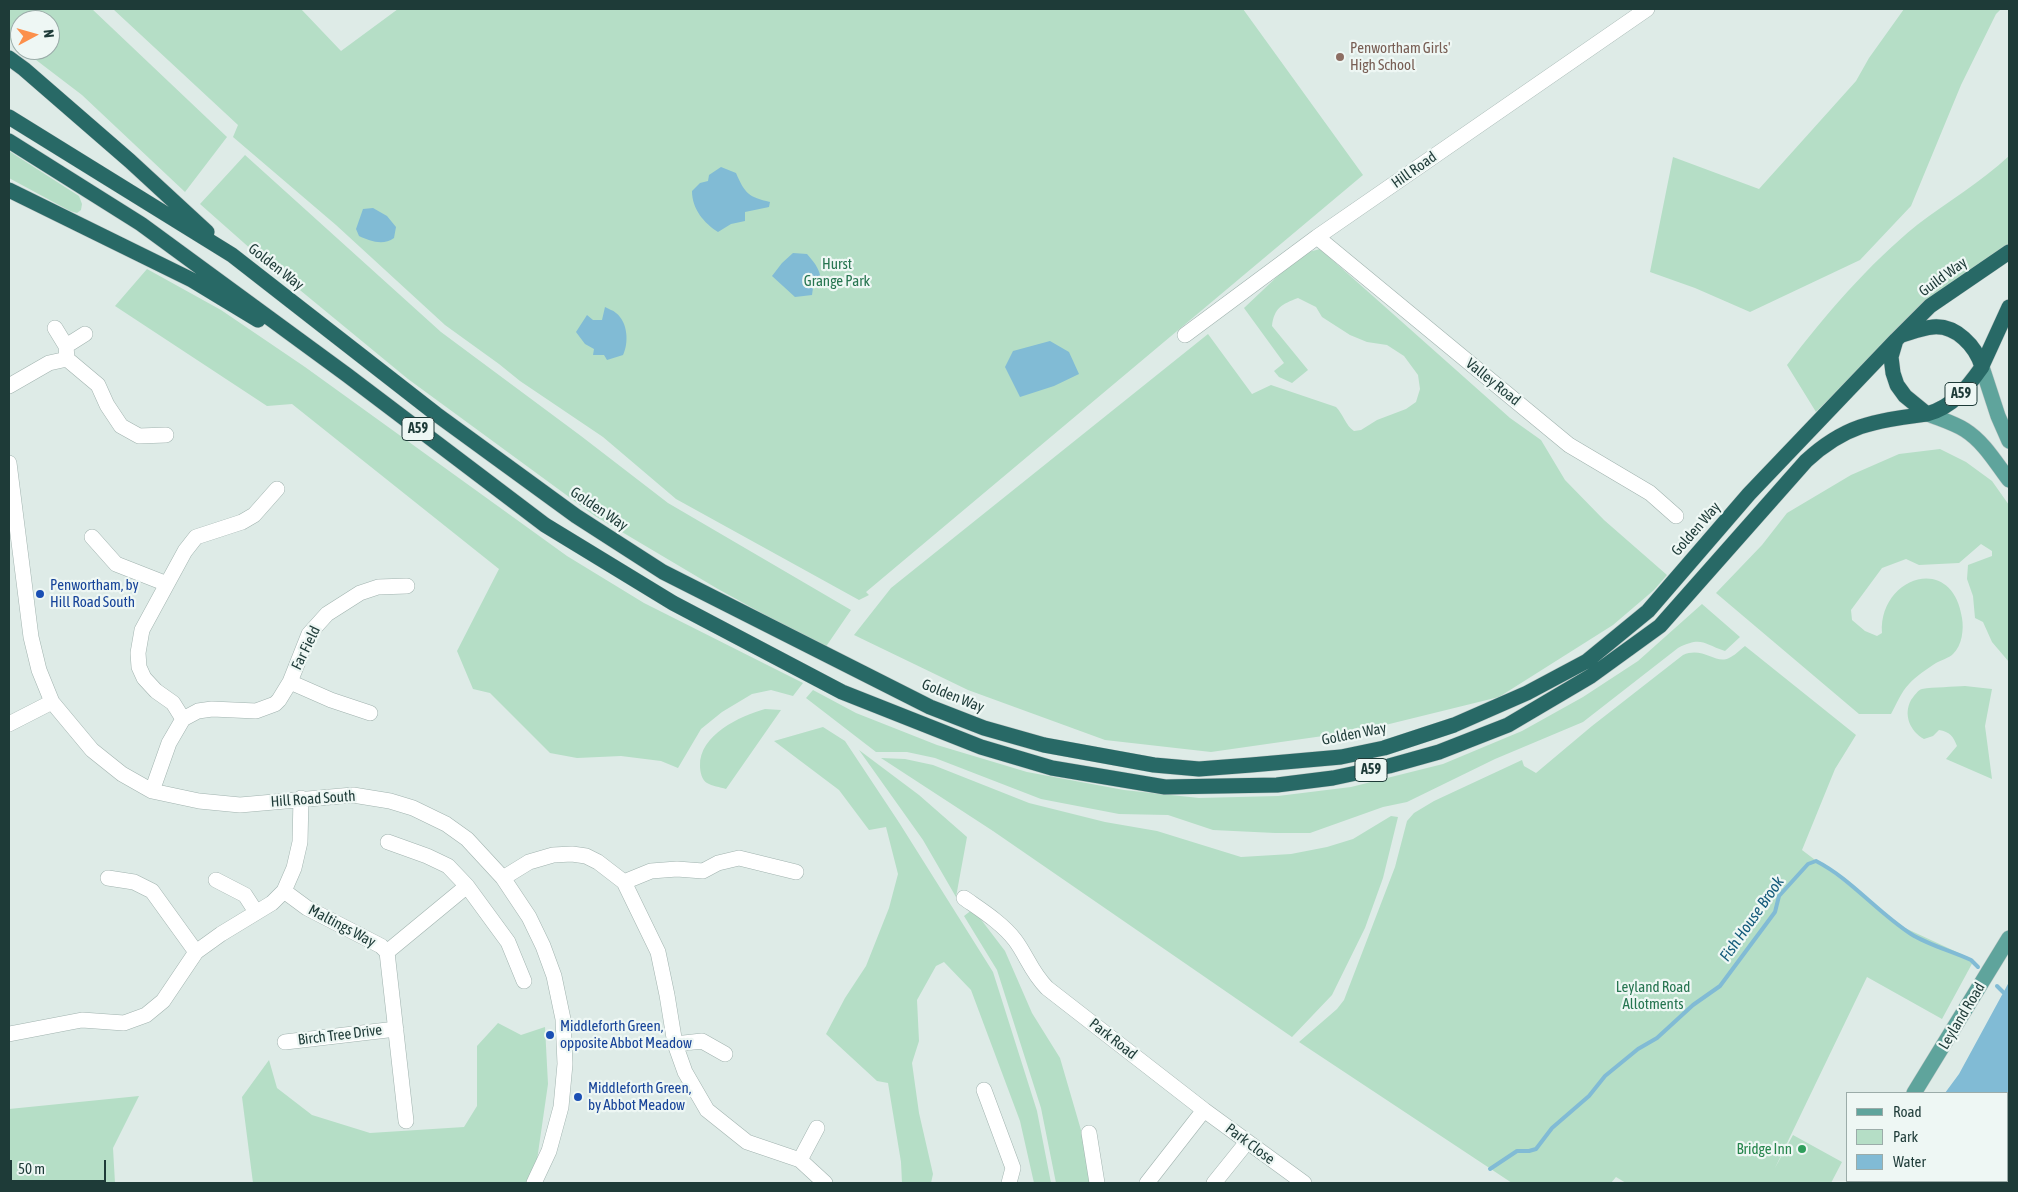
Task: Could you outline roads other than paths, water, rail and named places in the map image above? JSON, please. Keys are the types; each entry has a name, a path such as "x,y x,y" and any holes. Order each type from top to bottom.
{"highway":[{"path":"9,58 130,161 232,255"},
{"name":"Golden Way","path":"9,118 232,255 436,414 576,516 663,572 930,707 984,728 1044,745 1154,765 1199,769 1341,757 1384,748 1454,725 1527,693 1587,661 1648,611 1749,494 1899,338"},
{"name":"A59","path":"9,141 141,224 346,374 545,525 673,603 842,692 981,748 1052,768 1166,787 1277,785 1333,778 1389,766 1439,752 1508,725 1591,676 1660,626 1806,461 1824,445 1866,424 1928,414 1954,401 1966,390 1982,366 2009,307"},
{"path":"9,190 192,280 346,374"},
{"name":"Guild Way","path":"1899,338 1930,306 2009,252"},
{"name":"A59","path":"1928,414 1905,396 1897,385 1891,357 1899,338 1934,327 1946,328 1959,335 1970,345 1982,366"}],"main road":[{"path":"1982,366 1998,416 2009,440"},
{"path":"1928,414 1954,424 1970,434 1983,446 2009,480"},
{"name":"Leyland Road","path":"1915,1092 2009,938"}],"street":[{"name":"Hill Road","path":"1185,335 1317,237 1646,9"},
{"name":"Valley Road","path":"1317,237 1569,445 1650,493 1676,516"},
{"path":"55,328 67,352 98,385 107,405 122,426 139,436 166,435"},
{"path":"9,386 67,352 85,334"},
{"name":"Hill Road South","path":"9,463 31,637 40,670 52,702 92,750 122,774 152,791 199,801 240,805 301,798 362,796 390,801 413,808 446,824 467,839 503,878 529,916 543,946 554,976 563,1019 565,1064 561,1107 549,1151 534,1183"},
{"path":"152,791 169,743 183,719 173,703 156,691 144,678 139,667 138,653 142,630 185,551 196,537 242,522 254,515 277,489"},
{"path":"92,537 116,564 167,584"},
{"name":"Far Field","path":"183,719 198,711 212,709 256,711 269,708 280,700 290,682 309,634 327,614 360,593 378,587 407,586"},
{"name":"Far Field","path":"290,682 331,700 370,713"},
{"path":"9,724 52,702"},
{"path":"9,1034 82,1020 124,1023 146,1015 163,1001 196,952 272,902 284,891 294,868 300,842 301,798"},
{"path":"388,842 448,866 467,886 508,942 524,981"},
{"path":"503,878 530,862 553,855 572,854 586,856 598,862 624,882 658,952 675,1044 685,1072 707,1110 747,1142 800,1160 825,1183"},
{"path":"624,882 651,872 677,869 704,871 718,863 739,858 796,872"},
{"path":"108,878 134,882 152,891 196,952"},
{"path":"216,880 245,895 256,912"},
{"name":"Maltings Way","path":"284,891 306,908 381,946 387,952 467,886"},
{"name":"Park Road","path":"964,898 1008,931 1016,940 1035,976 1047,988 1221,1122"},
{"path":"387,952 406,1121"},
{"name":"Birch Tree Drive","path":"285,1042 396,1029"},
{"path":"675,1044 702,1042 725,1054"},
{"path":"984,1090 1013,1168 1009,1183"},
{"path":"1146,1183 1204,1110"},
{"name":"Park Close","path":"1221,1122 1304,1183"},
{"path":"800,1160 817,1128"},
{"path":"1089,1133 1097,1183"},
{"path":"1214,1183 1247,1142"}],"water":[{"path":"721,167 736,173 742,186 752,196 770,202 769,207 745,212 745,221 731,224 718,232 700,215 694,204 692,191 700,183 708,181 709,175"},
{"path":"373,208 387,216 396,227 394,238 381,242 359,236 356,229 363,209"},
{"path":"793,253 807,254 818,268 821,281 820,285 813,288 812,295 795,297 772,276"},
{"path":"605,307 620,317 625,327 627,339 623,355 607,360 604,355 593,355 594,349 585,344 576,332 587,315 593,320 602,320"},
{"path":"1050,341 1069,352 1079,374 1054,386 1020,397 1005,367 1013,351"},
{"path":"2009,982 2009,1183 1881,1183 2008,1182 2008,1092 1946,1092 1959,1074"}],"waterway":[{"name":"Fish House Brook","path":"1490,1169 1517,1151 1536,1149 1552,1128 1589,1096 1605,1076 1638,1049 1657,1038 1693,1005 1720,986 1775,912 1779,896 1808,864 1816,861 1829,868 1911,934 1971,960 1978,967"},
{"name":"Fish House Brook","path":"1997,986 2003,992"}],"place":[{"name":"Penwortham Girls' High School","path":"1340,57"},
{"name":"Penwortham, by Hill Road South","path":"40,594"},
{"name":"Middleforth Green, opposite Abbot Meadow","path":"550,1035"},
{"name":"Middleforth Green, by Abbot Meadow","path":"578,1097"},
{"name":"Bridge Inn","path":"1802,1149"}],"park label":[{"name":"Hurst Grange Park","path":"837,272"},
{"name":"Leyland Road Allotments","path":"1653,996"}]}
